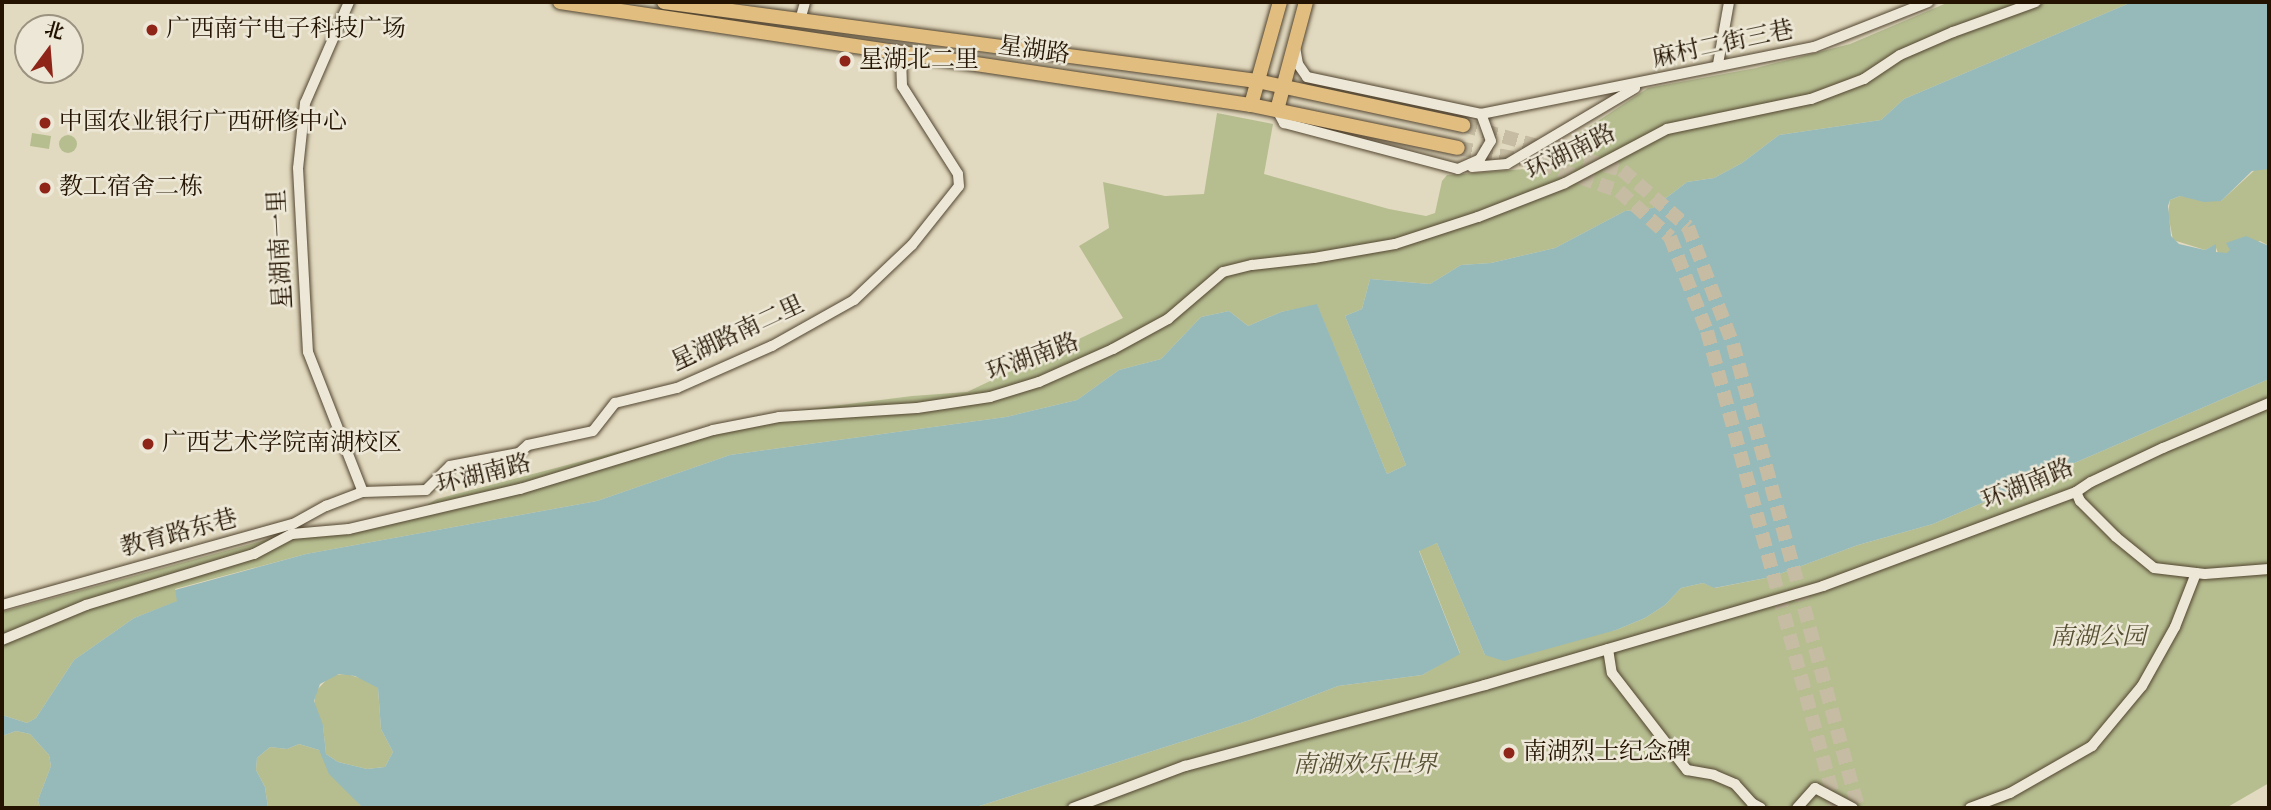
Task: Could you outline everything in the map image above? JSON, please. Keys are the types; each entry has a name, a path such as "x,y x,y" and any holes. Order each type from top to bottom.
{"main road":[{"name":"星湖路","path":"561,2 1251,105 1458,148"},
{"name":"星湖路","path":"664,2 1257,81 1463,125"},
{"path":"1251,105 1280,2"},
{"path":"1277,110 1306,2"}],"street":[{"name":"星湖南一里","path":"349,2 305,103 298,168 308,352 363,492"},
{"path":"800,20 805,2"},
{"path":"1718,64 1729,2"},
{"name":"麻村二街三巷","path":"1643,83 1718,64 1814,47 1928,2"},
{"name":"环湖南路","path":"2,640 86,605 254,554 292,534 349,529 520,489 713,430 779,417 917,408 990,397 1039,382 1114,349 1168,319 1223,272 1252,264 1314,258 1395,244 1565,183 1667,129 1811,99 1864,79 1900,55 2036,2"},
{"path":"1295,43 1298,64 1307,77 1482,114 1643,83"},
{"name":"星湖路南二里","path":"363,492 426,490 450,466 519,453 528,445 593,431 615,403 677,387 772,346 854,300 912,245 959,186 958,174 902,86 901,54"},
{"path":"1277,110 1284,123 1458,169 1507,164 1643,83"},
{"path":"1458,169 1480,159 1491,141 1482,114"},
{"name":"环湖南路","path":"1073,808 1185,766 1608,649 1823,586 2077,492 2091,482 2163,448 2269,403"},
{"name":"教育路东巷","path":"2,605 293,524 326,506 363,492"},
{"path":"2077,492 2080,501 2116,537 2154,568 2196,573 2269,569"},
{"path":"1970,808 2010,793 2092,746 2142,686 2175,627 2196,573"},
{"path":"1608,649 1612,673 1687,770 1714,775 1735,784 1761,808"},
{"path":"1797,808 1815,788 1853,808"}],"green space":[{"path":"1949,2 2132,2 1904,99 1881,120 1779,135 1742,163 1714,178 1687,182 1653,208 1625,211 1555,248 1491,263 1461,265 1430,284 1370,279 1362,309 1345,316 1406,465 1387,474 1317,305 1281,312 1248,326 1229,311 1201,317 1161,359 1119,370 1077,400 1006,417 730,455 597,501 306,554 175,589 178,601 134,618 74,660 36,718 27,723 2,715 2,612 265,540 295,528 349,526 417,511 437,499 712,427 786,412 967,392 1123,318 1079,246 1109,228 1103,182 1165,196 1204,194 1217,113 1273,124 1264,174 1389,209 1426,216 1435,213 1442,181 1447,175 1525,169 1648,88 1756,68 1850,44"},
{"path":"32,133 51,136 49,149 30,146"},
{"path":"68,135 74,138 77,144 74,150 68,153 62,150 59,144 62,138"},
{"path":"2257,168 2269,169 2269,246 2260,241 2228,253 2218,253 2215,245 2205,250 2173,240 2168,214 2170,200 2180,196 2221,201"},
{"name":"南湖公园","path":"2269,379 2269,783 2226,808 973,808 1250,720 1338,686 1422,675 1460,653 1419,550 1437,543 1485,655 1616,630 1645,618 1665,605 1681,588 1703,583 1715,588 1771,577 1858,545 1933,524"},
{"path":"347,674 372,682 378,688 381,729 393,752 385,767 367,769 338,762 326,754 323,726 314,705 316,691 331,675"},
{"path":"16,731 30,734 49,755 51,766 38,800 40,808 2,808 2,736"},
{"path":"299,744 319,750 339,782 363,808 268,808 265,787 256,770 257,758 270,747 287,749"}],"water":[{"path":"2132,2 2269,2 2269,169 2252,171 2221,201 2204,202 2180,196 2170,200 2168,206 2171,236 2179,244 2205,250 2216,244 2216,252 2227,253 2230,250 2226,243 2246,236 2269,246 2269,379 1933,524 1858,545 1771,577 1714,588 1703,583 1681,588 1665,605 1645,618 1616,630 1504,661 1485,655 1437,543 1419,551 1460,654 1422,675 1338,686 1250,720 973,808 363,808 329,774 319,750 299,744 287,749 270,747 257,758 256,770 265,787 268,808 40,808 38,800 51,766 49,755 30,734 16,731 2,736 2,715 27,723 36,718 74,660 134,618 177,601 175,590 306,554 597,501 730,455 1006,417 1077,400 1119,370 1161,359 1201,317 1229,311 1248,326 1281,312 1317,304 1387,474 1406,465 1345,316 1362,309 1370,279 1430,284 1461,265 1491,263 1555,248 1625,211 1653,208 1687,182 1714,178 1742,163 1779,135 1881,120 1904,99","holes":["339,674 355,676 378,688 381,729 393,752 385,767 367,769 338,762 326,754 323,725 314,701 320,684"]}],"tunnel":[{"path":"1463,125 1622,170 1688,227 1733,344 1858,808"},
{"path":"1458,148 1540,163 1619,191 1670,237 1707,331 1837,808"}],"place":[{"name":"广西南宁电子科技广场","path":"152,30"},
{"name":"星湖北二里","path":"845,61"},
{"name":"中国农业银行广西研修中心","path":"45,123"},
{"name":"教工宿舍二栋","path":"45,188"},
{"name":"广西艺术学院南湖校区","path":"148,444"},
{"name":"南湖烈士纪念碑","path":"1509,753"}],"park label":[{"name":"南湖欢乐世界","path":"1365,766"}]}
